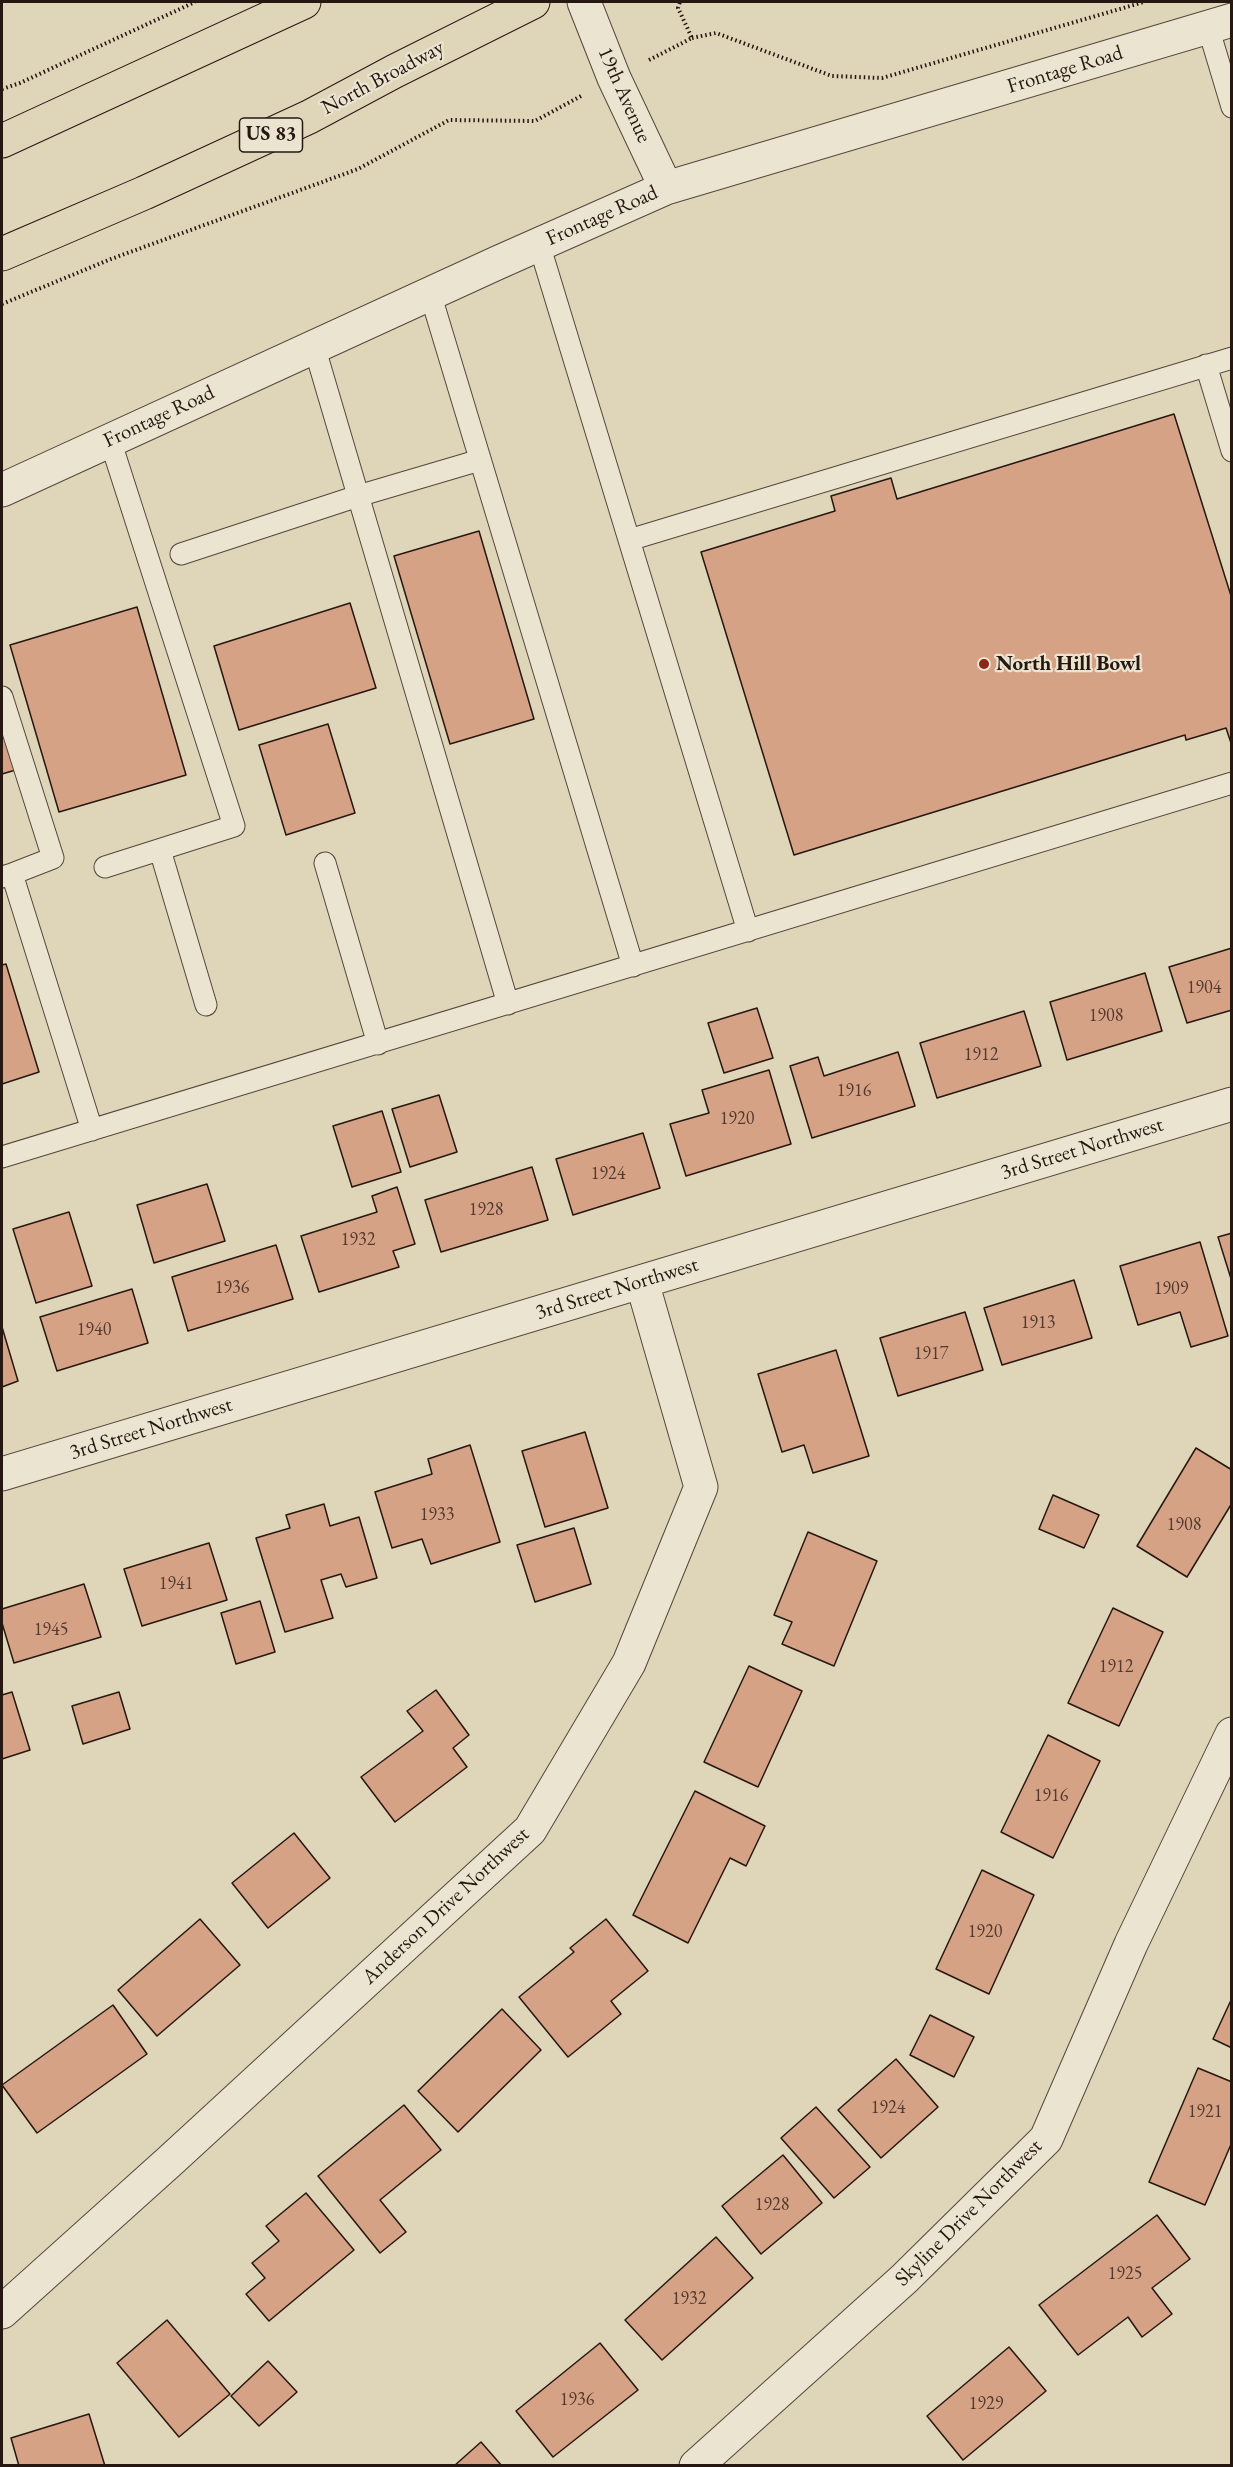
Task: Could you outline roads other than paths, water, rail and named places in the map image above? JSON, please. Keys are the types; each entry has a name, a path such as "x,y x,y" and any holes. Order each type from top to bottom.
{"main road":[{"path":"2,141 304,2"},
{"name":"North Broadway","path":"2,254 144,193 309,117 533,2"}],"street":[{"name":"19th Avenue","path":"584,2 614,78 666,188"},
{"name":"Frontage Road","path":"2,490 430,293 666,188 1220,24"},
{"name":"3rd Street Northwest","path":"2,1474 1232,1104"},
{"name":"Anderson Drive Northwest","path":"2,2312 162,2169 530,1830 629,1663 701,1487 642,1282"},
{"name":"Skyline Drive Northwest","path":"696,2466 904,2279 1046,2139 1131,1944 1232,1734"}],"lane":[{"path":"1220,24 1232,107"},
{"path":"539,244 748,931"},
{"path":"430,293 633,966"},
{"path":"314,346 508,1004"},
{"path":"629,540 1232,357"},
{"path":"1206,365 1232,451"},
{"path":"105,867 234,826 110,440"},
{"path":"181,554 358,495 480,460"},
{"path":"2,697 53,858 7,875 92,1130"},
{"path":"2,1157 1232,783"},
{"path":"160,850 206,1005"},
{"path":"325,863 378,1044"}],"place":[{"name":"North Hill Bowl","path":"984,664"}]}
